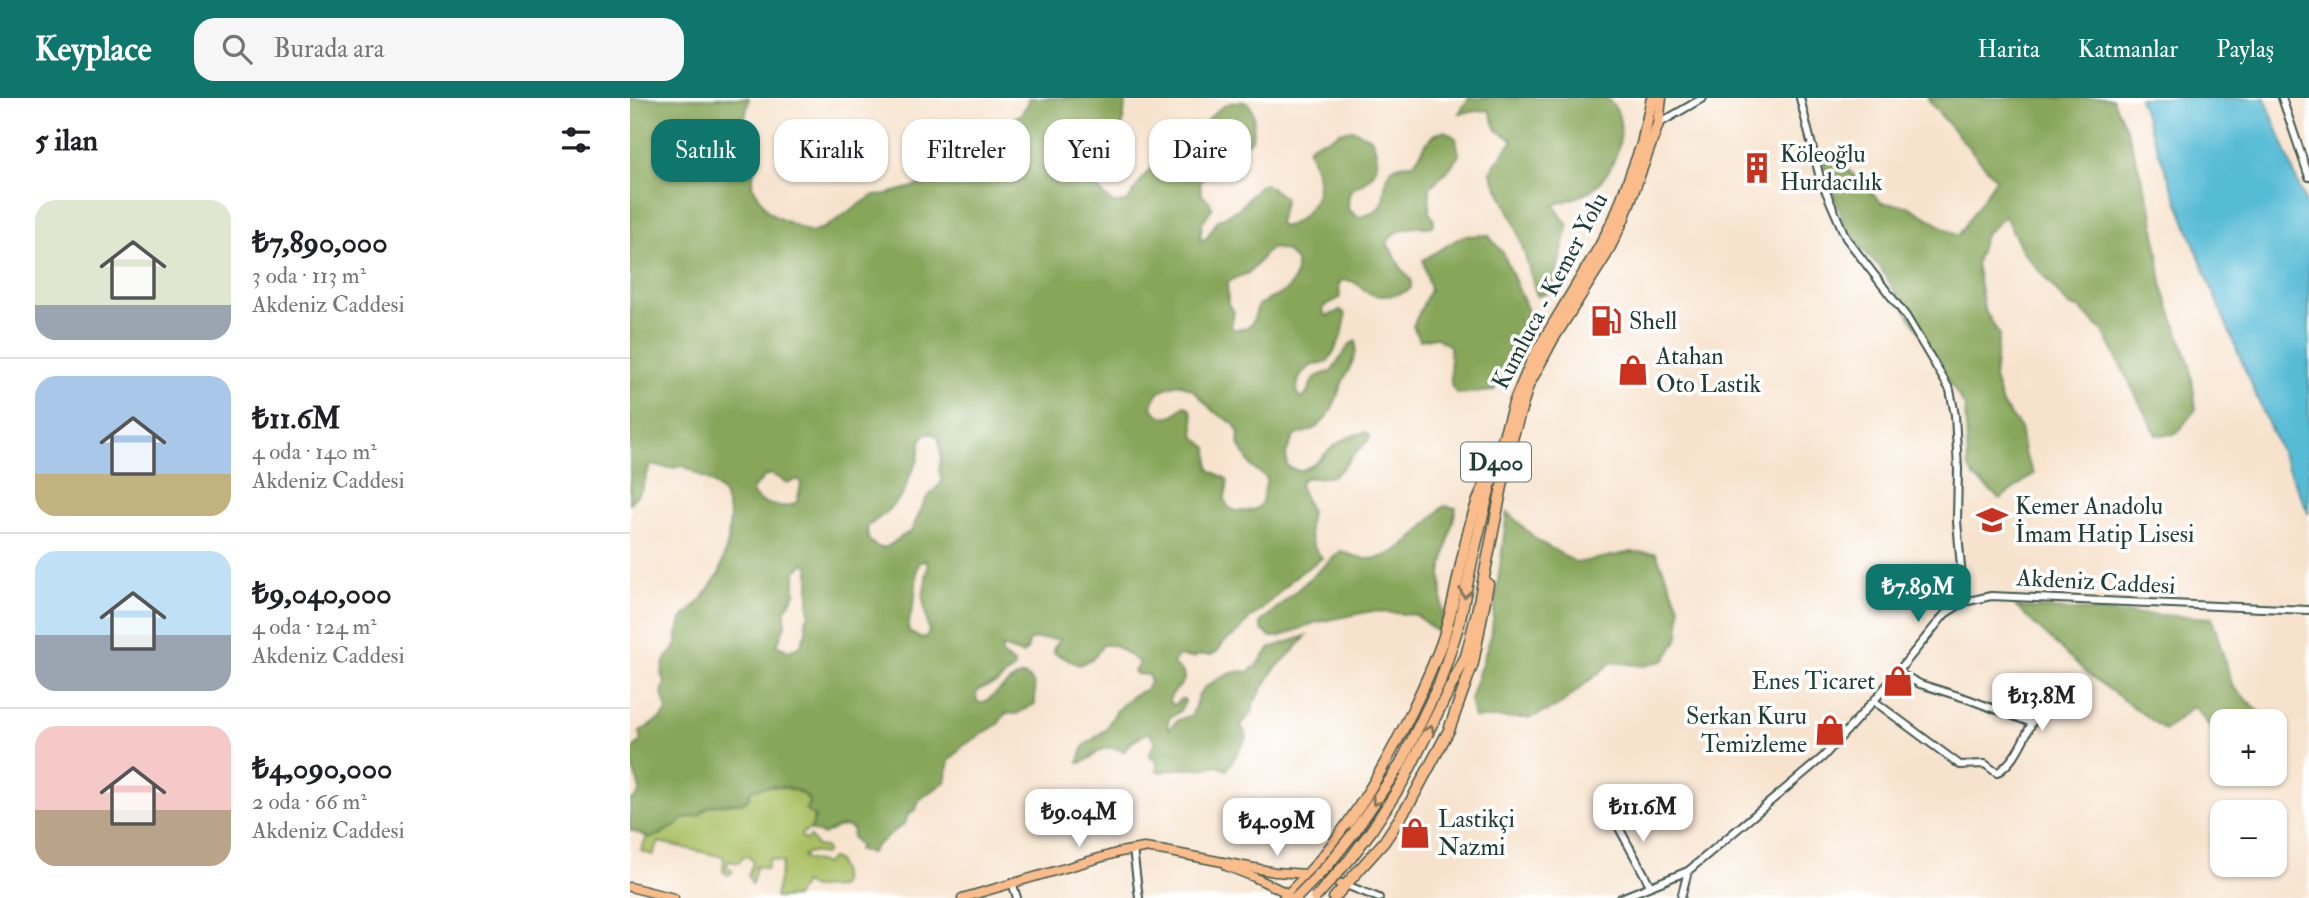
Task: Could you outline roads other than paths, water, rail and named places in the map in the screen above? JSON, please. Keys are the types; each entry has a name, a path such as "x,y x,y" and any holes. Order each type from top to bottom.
{"highway":[{"name":"Kumluca - Kemer Yolu","path":"1291,897 1329,864 1355,831 1400,765 1440,682 1459,624 1496,462 1514,403 1533,358 1615,217 1642,144 1652,98"},
{"name":"Kumluca - Kemer Yolu","path":"1315,898 1371,831 1421,748 1466,656 1510,446 1528,386 1553,339 1606,255 1623,220 1658,124 1661,98"},
{"name":"Kumluca - Kemer Yolu","path":"1291,897 1345,828 1363,800 1431,671 1447,625 1479,497 1496,462"},
{"path":"1334,898 1384,842 1411,801 1449,730 1473,663 1482,628 1497,504"}],"main road":[{"path":"962,898 1012,882 1144,848 1275,872 1308,874 1346,885"},
{"path":"1200,857 1254,877 1291,897"},
{"path":"630,887 674,898"}],"street":[{"path":"1658,124 1703,98"},
{"path":"1800,98 1820,178 1846,238 1906,316 1950,390 1955,415 1957,521 1964,602"},
{"path":"2281,98 2309,177"},
{"name":"Akdeniz Caddesi","path":"1621,898 1688,871 1824,757 1945,614 1964,602 1991,596 2309,610"},
{"path":"1874,701 1960,765 1985,764 1997,772 2008,765 2017,754 2032,723 1920,684 1897,672"},
{"path":"1612,815 1650,885"},
{"path":"1133,849 1139,898"},
{"path":"1681,898 1688,871"},
{"path":"1012,882 1017,898"},
{"path":"1346,885 1379,898"}],"water":[{"path":"2139,98 2265,98 2309,212 2309,514 2220,308"}],"place":[{"name":"Köleoğlu Hurdacılık","path":"1757,168"},
{"name":"Shell","path":"1606,321"},
{"name":"Atahan Oto Lastik","path":"1633,370"},
{"name":"Kemer Anadolu İmam Hatip Lisesi","path":"1992,520"},
{"name":"Enes Ticaret","path":"1898,681"},
{"name":"Serkan Kuru Temizleme","path":"1830,730"},
{"name":"Lastikçi Nazmi","path":"1415,833"}]}
